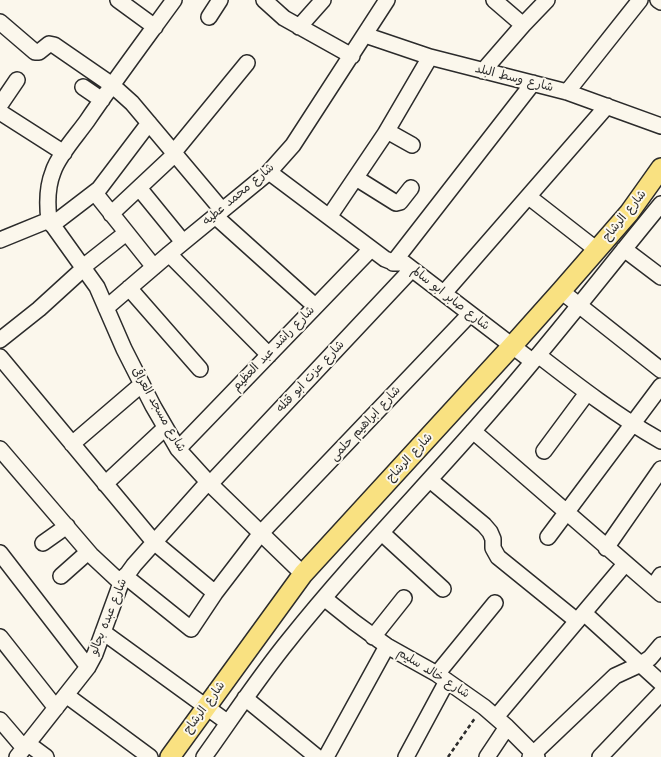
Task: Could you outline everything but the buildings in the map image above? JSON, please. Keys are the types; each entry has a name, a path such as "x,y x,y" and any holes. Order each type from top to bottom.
{"main road":[{"name":"شارع الرشاح","path":"170,757 303,574 561,291 629,213 661,168"}],"street":[{"path":"118,0 154,27"},
{"path":"50,222 47,207 53,171 112,85 174,0"},
{"path":"208,17 220,0"},
{"path":"264,0 284,18 352,56"},
{"path":"299,27 323,0"},
{"name":"شارع محمد عطيه","path":"106,308 183,242 269,172 293,145 387,0"},
{"path":"494,0 522,25"},
{"path":"483,71 522,25 547,0"},
{"path":"567,92 640,0"},
{"path":"0,22 35,52 39,52 49,44 54,45 112,85 132,103 174,153 218,213 315,306"},
{"name":"شارع وسط البلد","path":"365,35 430,58 567,92 661,126"},
{"path":"330,217 387,131 430,58"},
{"path":"111,214 174,153 248,63"},
{"path":"0,105 17,80"},
{"path":"393,263 533,83"},
{"path":"83,86 102,100"},
{"path":"444,293 607,106"},
{"path":"0,112 64,153"},
{"path":"0,240 50,222 95,193 107,180 149,122"},
{"path":"387,131 412,145"},
{"name":"شارع صابر ابو سالم","path":"269,172 371,249 393,263 404,263 512,346 535,358 633,424 661,441"},
{"path":"356,178 396,204 400,202 411,188"},
{"path":"139,188 183,242"},
{"path":"95,193 154,267"},
{"path":"529,197 597,250"},
{"name":"شارع الرشاح","path":"207,756 227,722 288,640 473,431 579,305 661,204"},
{"name":"شارع مسجد العراقى","path":"50,222 97,287 124,349 165,428 178,449 209,483 303,574"},
{"path":"0,340 39,309 83,267 126,233"},
{"path":"624,248 661,277"},
{"name":"شارع راشد عبد العظيم","path":"178,449 371,249"},
{"path":"169,254 269,355"},
{"name":"شارع عزت ابو قتله","path":"209,483 412,269"},
{"path":"129,288 200,370"},
{"path":"561,291 661,370"},
{"name":"شارع ابراهيم حلمى","path":"123,580 190,629 261,533 470,314"},
{"path":"0,357 154,542 215,594"},
{"path":"72,444 142,384"},
{"path":"548,537 661,386"},
{"path":"544,452 587,393"},
{"path":"105,484 165,428"},
{"path":"473,431 625,564 658,585"},
{"path":"0,449 88,552 123,580"},
{"path":"606,548 661,469"},
{"path":"430,480 484,525 490,532 493,539 493,548 498,557 581,617 641,664 661,683"},
{"name":"شارع عبده بجالو","path":"23,750 88,667 123,580 154,542 209,483"},
{"path":"43,543 67,526"},
{"path":"382,533 443,589"},
{"path":"61,576 88,552"},
{"path":"0,553 88,667"},
{"path":"487,757 502,722 581,617 625,564"},
{"name":"شارع خالد سليم","path":"324,598 373,637 442,678 484,707 502,722 533,756"},
{"path":"373,637 404,598"},
{"path":"406,757 442,678 496,603"},
{"path":"103,632 227,722"},
{"path":"0,637 56,708"},
{"path":"533,756 614,676 641,664 650,658 661,645"},
{"path":"326,757 387,646"},
{"path":"600,757 661,694"},
{"path":"66,695 150,757"},
{"path":"244,698 317,757"},
{"path":"0,720 23,750 46,757"}],"path":[{"path":"448,757 484,707"}]}
